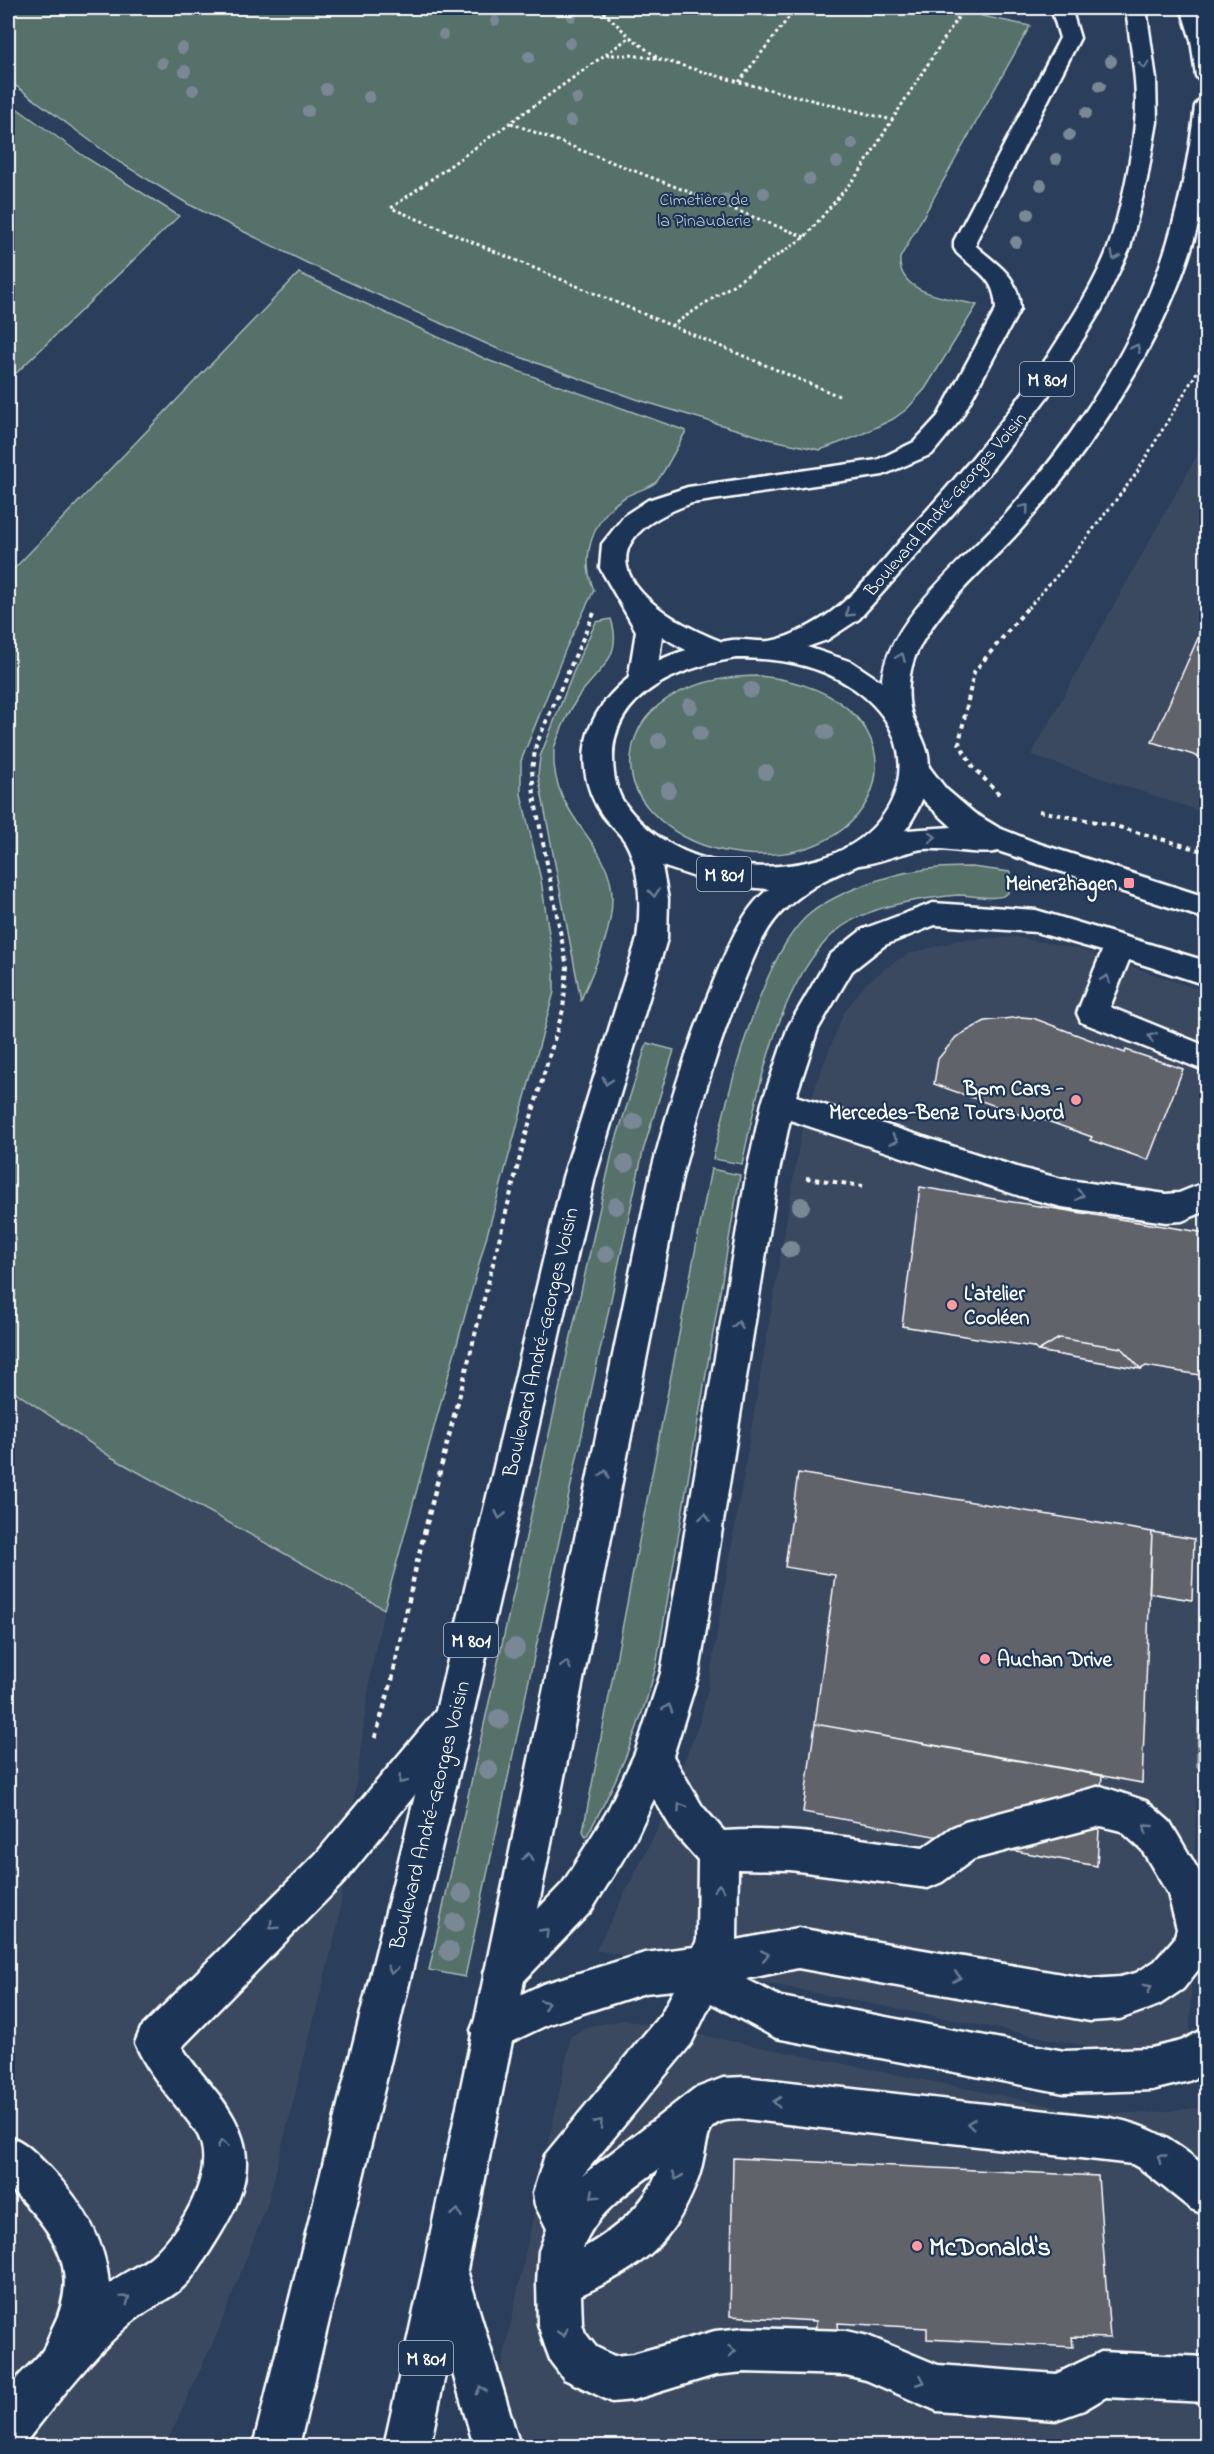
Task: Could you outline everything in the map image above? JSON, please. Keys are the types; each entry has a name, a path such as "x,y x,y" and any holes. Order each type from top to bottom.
{"main road":[{"path":"642,681 648,632 613,568 615,544 634,521 657,507 688,495 883,468 922,448 948,420 1008,309 1009,292 997,274 965,248 965,241 1070,38 1061,8"},
{"name":"Boulevard André-Georges Voisin","path":"772,650 818,633 850,613 1010,430 1064,355 1119,248 1136,179 1146,122 1145,79 1136,8"},
{"path":"1191,8 1201,40 1206,76"},
{"name":"M 801","path":"898,714 872,687 843,669 809,656 772,650 718,651 678,662 642,681 628,693 606,723 598,756 599,773 612,807 639,837 676,860 722,874 770,878 817,871 855,856 888,832 908,802 916,770 914,750 898,714 895,687 896,671 906,646 942,599 1044,485 1102,406 1127,365 1163,294 1189,216 1202,153 1206,106"},
{"path":"632,599 654,620 671,632 718,651"},
{"path":"916,770 936,796 964,821 989,836 1027,851 1206,908"},
{"path":"855,856 900,840 927,836 962,837 1027,851"},
{"name":"Boulevard André-Georges Voisin","path":"276,2446 453,1719 579,1177 652,939 656,913 652,878 639,837"},
{"name":"M 801","path":"407,2446 445,2270 648,1263 666,1177 685,1104 712,1022 748,936 775,900 817,871"},
{"path":"504,1973 577,1898 621,1826 653,1758 680,1673 763,1171 778,1103 803,1027 841,963 874,937 933,914 1036,921 1206,973"},
{"path":"1120,945 1092,1013 1206,1059"},
{"path":"778,1103 1020,1182 1062,1192 1166,1208 1182,1207 1206,1196"},
{"path":"8,2428 55,2370 106,2315 128,2296 166,2273 180,2258 217,2201 225,2168 222,2139 211,2117 171,2068 156,2043 330,1868 453,1719"},
{"path":"492,2030 543,2005 645,1972 708,1966 798,1948 1090,2000 1120,1998 1145,1991 1169,1974 1188,1953 1195,1941 1197,1929 1186,1887 1156,1836 1132,1815 1101,1806 965,1842 928,1868 790,1850 756,1848 717,1851 704,1841 669,1789 653,1758"},
{"path":"570,2224 555,2206 554,2187 560,2170 676,2029 708,1966 717,1940 719,1889 717,1851"},
{"path":"708,1966 727,1991 776,2017 1064,2072 1152,2069 1189,2060 1206,2049"},
{"path":"1206,2194 1156,2154 1136,2144 1110,2139 745,2098 723,2099 709,2104 692,2120 588,2199 570,2224 562,2246 559,2283 561,2324 567,2346 580,2363 612,2379 633,2377 714,2353 744,2350 846,2353 868,2358 937,2388 1044,2396 1068,2394 1101,2374 1206,2380"},
{"path":"559,2283 599,2264 642,2236 660,2212 677,2179 692,2120"},
{"path":"8,2157 49,2197 73,2229 84,2257 87,2282 83,2314 55,2370"},
{"path":"445,2270 497,2446"}],"path":[{"path":"599,8 630,37 659,59"},
{"path":"739,82 796,8"},
{"path":"671,326 805,237 862,169 964,8"},
{"path":"630,37 391,208 838,396"},
{"path":"605,55 630,55 659,59 739,82 891,120"},
{"path":"511,123 805,237"},
{"path":"1008,799 999,794 973,767 959,743 974,672 994,646 1061,571 1136,474 1206,357"},
{"path":"377,1732 392,1680 417,1562 524,1141 563,1010 567,967 534,796 531,769 536,745 593,613 600,611"},
{"path":"1035,811 1112,825 1206,852"},
{"path":"800,1177 863,1186"}],"shaded area":[{"path":"1206,439 1206,813 1031,755"},
{"path":"1015,937 1080,949 1206,992 1206,1572 1202,1572 1189,2066 596,1950 658,1828 699,1724 707,1693 800,1139 817,1081 844,1012 867,983 894,962 909,954 959,940"},
{"path":"8,1387 111,1457 384,1609 371,1671 338,1923 268,2202 219,2329 165,2446 8,2446"},
{"path":"626,2020 1088,2113 1149,2113 1206,2107 1206,2446 485,2446 571,2036 589,2026"}],"green space":[{"name":"Cimetière de la Pinauderie","path":"8,8 985,8 982,16 1030,26 900,258 901,270 907,280 916,287 940,297 977,305 925,389 907,409 893,419 858,436 820,450 768,439 639,400 498,349 307,263 188,204 119,162 8,80"},
{"path":"8,102 85,157 179,216 8,381"},
{"path":"299,273 490,361 686,431 655,483 628,495 614,505 605,515 592,538 588,564 594,590 566,648 521,761 521,794 541,880 554,967 554,992 384,1609 111,1457 8,1387 8,575"},
{"path":"611,619 614,632 612,653 578,697 561,730 554,751 555,774 561,794 570,812 602,859 609,876 612,896 606,936 581,1000 538,775 540,757 579,658 596,622"},
{"path":"760,676 818,691 856,717 874,749 874,783 858,815 827,840 782,853 715,849 675,832 658,819 642,799 631,772 631,757 636,735 646,718 660,704 678,693 718,680"},
{"path":"947,867 972,867 1010,872 1008,893 992,898 959,895 939,897 885,907 843,926 814,955 784,1010 773,1041 763,1073 742,1164 713,1159 736,1067 760,997 789,938 805,918 829,901 860,886 908,872"},
{"path":"647,1043 674,1050 643,1151 465,1977 429,1970 613,1149"},
{"path":"711,1169 740,1175 656,1667 627,1754 586,1837 583,1831"},
{"path":"1202,1571 1206,1572 1206,1778 1197,1766"}],"building":[{"path":"1206,620 1206,759 1152,742"},
{"name":"Bpm Cars - Mercedes-Benz Tours Nord","path":"1033,1018 1125,1053 1126,1050 1183,1069 1148,1160 1090,1140 1092,1137 1036,1117 1035,1120 934,1084 938,1059 956,1037 985,1021"},
{"path":"920,1187 1206,1233 1206,1376 1146,1366 1141,1369 1121,1348 1059,1338 1038,1351 1033,1347 902,1326"},
{"path":"1059,1338 1121,1348 1141,1369 1038,1351"},
{"name":"Auchan Drive","path":"798,1473 1152,1532 1142,1783 815,1724 835,1575 785,1567"},
{"path":"1152,1532 1194,1539 1192,1600 1149,1593"},
{"path":"815,1724 1102,1775 1097,1866 803,1812"},
{"name":"McDonald's","path":"733,2158 1098,2176 1110,2338 1072,2337 1073,2347 927,2339 927,2328 838,2323 839,2334 816,2333 816,2321 730,2316"}],"place":[{"name":"Meinerzhagen","path":"1129,883"},
{"name":"Bpm Cars - Mercedes-Benz Tours Nord","path":"1076,1100"},
{"name":"L'atelier Cooléen","path":"952,1305"},
{"name":"Auchan Drive","path":"985,1659"},
{"name":"McDonald's","path":"917,2246"}]}
